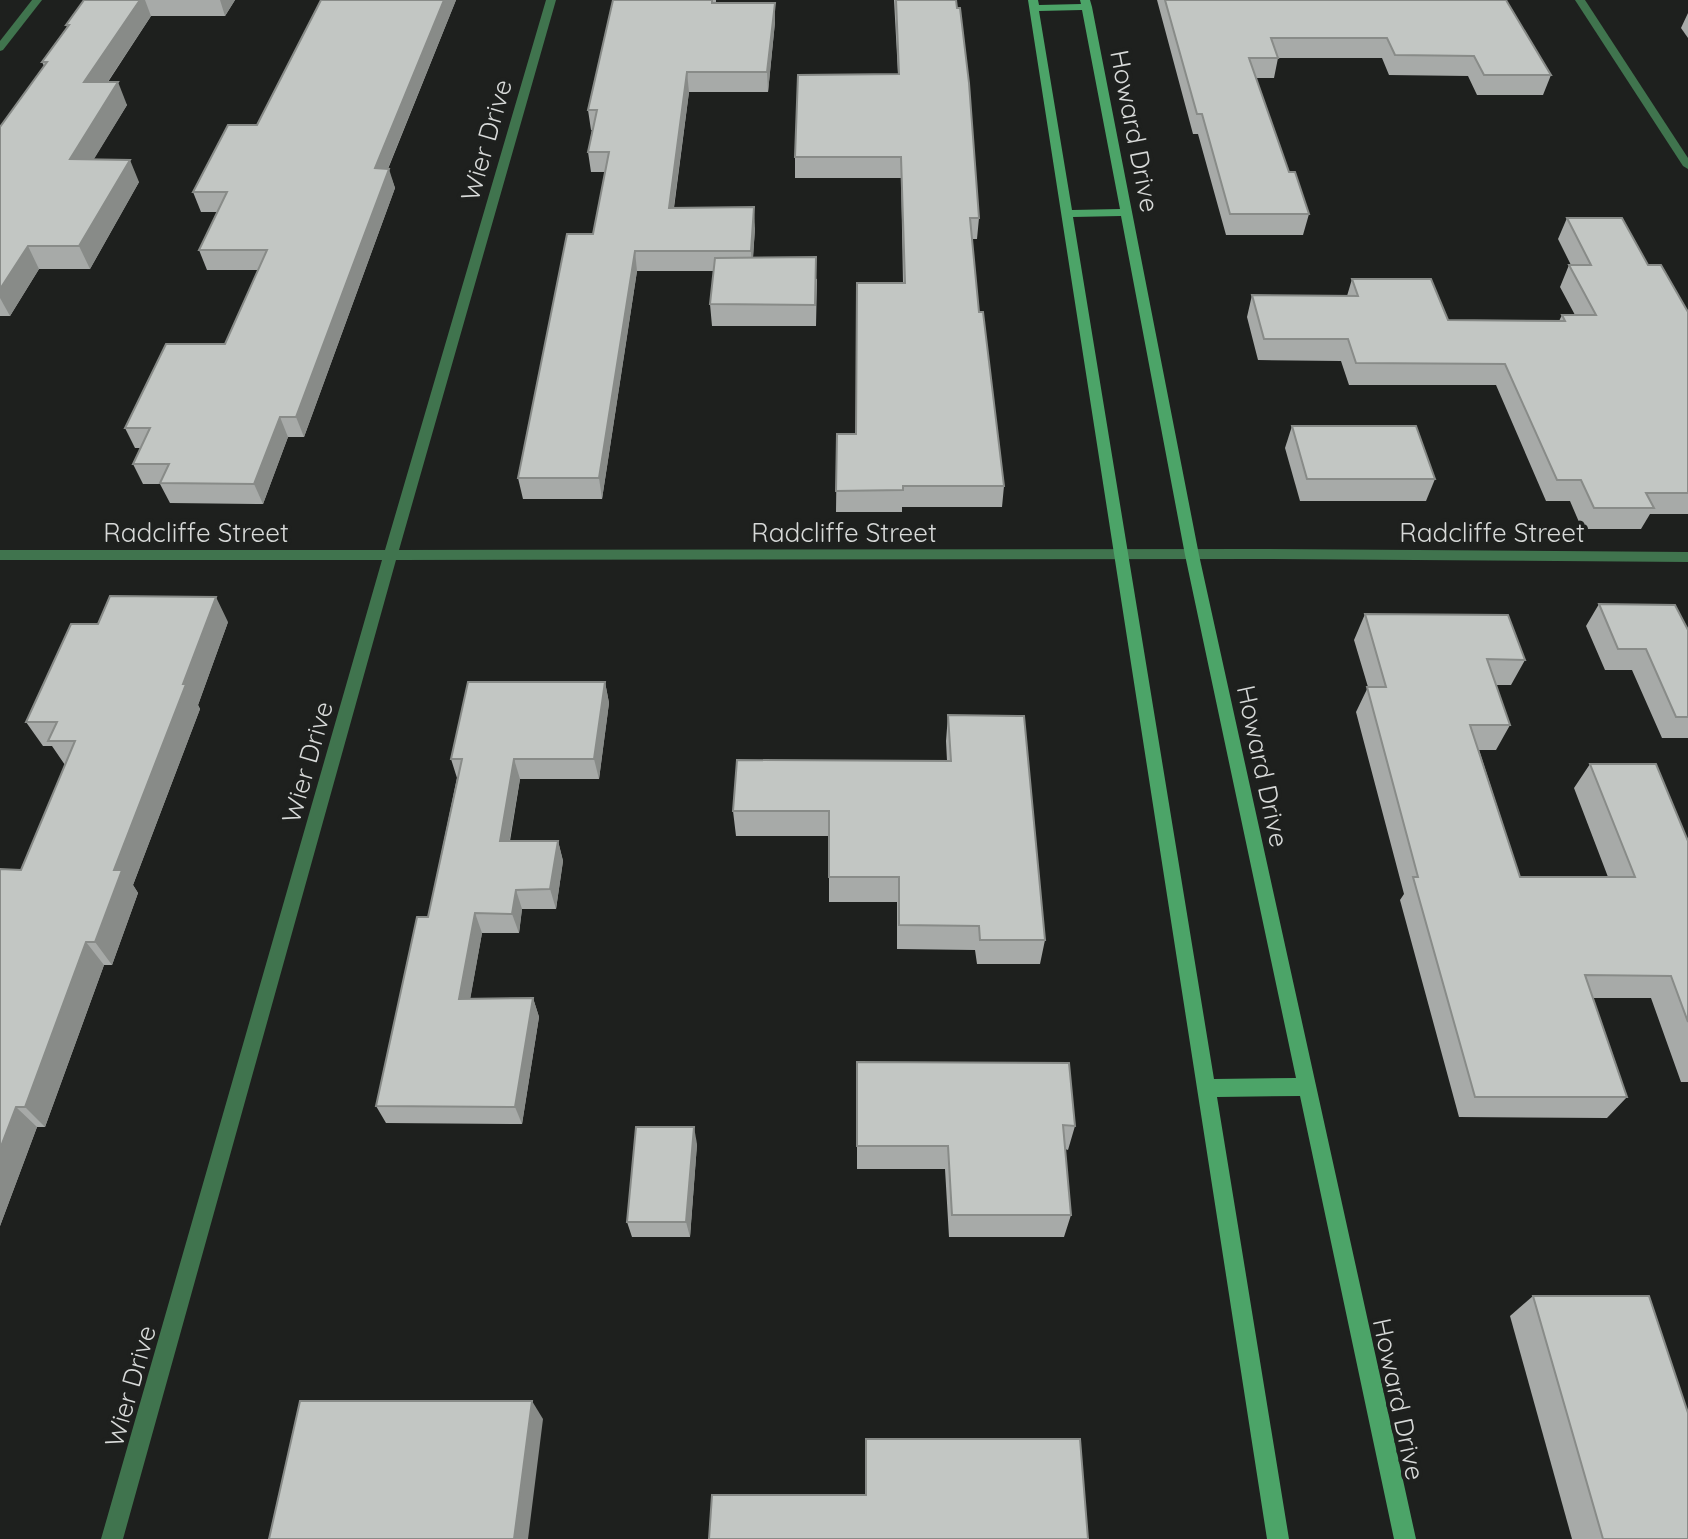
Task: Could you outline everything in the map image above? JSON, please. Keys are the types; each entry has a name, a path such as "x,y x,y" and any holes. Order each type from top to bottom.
{"main road":[{"path":"1086,4 1034,4 1278,1539"},
{"name":"Howard Drive","path":"1086,4 1192,555 1405,1539"},
{"path":"1067,214 1126,212"},
{"path":"1207,1088 1308,1087"}],"street":[{"path":"0,48 37,0"},
{"name":"Wier Drive","path":"112,1539 551,0"},
{"path":"1580,0 1688,166"},
{"name":"Radcliffe Street","path":"0,555 1688,557"}],"building":[{"path":"84,0 140,0 84,82 118,82 70,159 130,160 79,246 28,246 0,289 0,127 47,62 42,62"},
{"path":"321,0 444,0 375,168 389,169 296,417 280,417 254,484 160,483 169,464 133,464 150,428 125,428 166,344 225,344 267,250 199,250 227,192 193,192 228,125 257,125"},
{"path":"613,0 775,3 767,72 687,72 669,208 754,207 751,251 635,251 599,478 518,478 567,234 593,234 609,152 588,152 597,110 588,110"},
{"path":"896,0 956,0 957,8 960,8 979,218 970,218 979,312 983,312 1004,486 903,486 903,490 836,491 837,434 856,434 857,283 905,283 901,157 795,157 798,75 899,74"},
{"path":"1165,0 1506,0 1551,75 1484,75 1474,56 1395,55 1387,38 1271,38 1278,58 1249,58 1289,172 1295,172 1309,214 1230,214 1202,114 1197,114"},
{"path":"1567,218 1622,218 1648,265 1661,265 1688,312 1688,493 1646,493 1654,508 1594,508 1581,480 1557,480 1505,364 1356,363 1348,339 1264,339 1252,295 1358,296 1352,279 1431,279 1448,320 1565,321 1562,315 1596,315 1569,265 1591,265"},
{"path":"816,257 815,305 710,304 715,258"},
{"path":"1292,426 1416,426 1435,479 1307,479"},
{"path":"110,596 216,597 114,870 122,870 95,942 86,942 25,1107 16,1107 0,1149 0,869 21,870 75,741 48,741 57,722 26,722 71,624 98,624"},
{"path":"1599,604 1675,605 1688,630 1688,717 1676,717 1646,649 1618,649"},
{"path":"1365,614 1508,615 1525,660 1487,659 1510,725 1470,725 1520,877 1635,877 1590,764 1656,764 1688,841 1688,1022 1671,976 1585,975 1627,1097 1475,1097 1413,877 1418,877 1367,687 1386,687"},
{"path":"468,682 605,682 594,759 514,759 500,841 558,841 550,889 516,890 512,914 475,913 459,999 533,998 515,1107 376,1106 417,917 428,917 462,759 451,759"},
{"path":"948,715 1024,716 1045,940 980,940 979,926 899,925 899,877 829,877 829,811 733,811 737,760 951,761"},
{"path":"857,1062 1069,1063 1075,1126 1063,1125 1071,1215 952,1215 948,1146 857,1146"},
{"path":"636,1127 694,1127 686,1222 627,1222"},
{"path":"1533,1296 1649,1296 1688,1413 1688,1539 1603,1539"},
{"path":"300,1401 532,1401 514,1539 269,1539"},
{"path":"866,1439 1080,1439 1088,1539 709,1539 712,1495 866,1495"}]}
